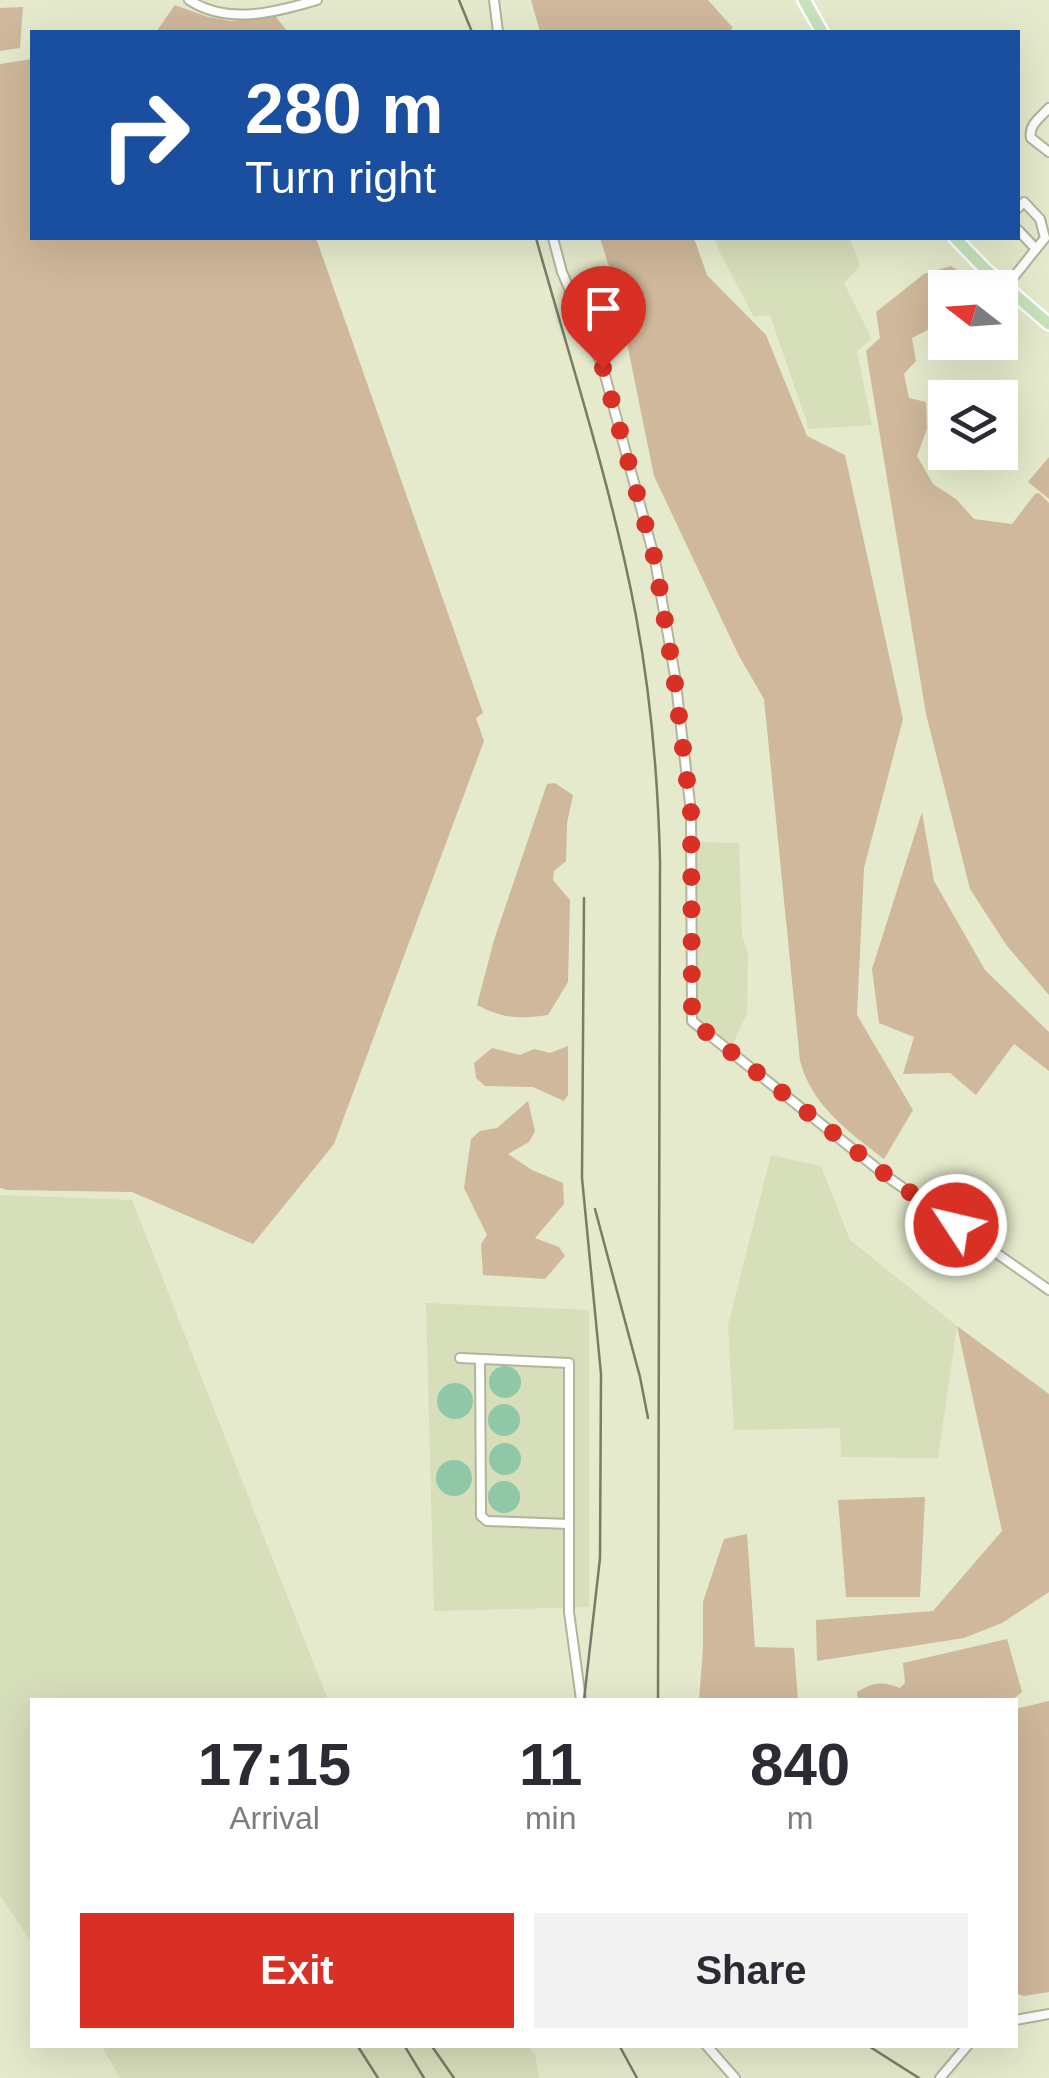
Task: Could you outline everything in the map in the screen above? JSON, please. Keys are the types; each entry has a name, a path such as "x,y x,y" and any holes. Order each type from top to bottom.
{"main road":[{"path":"804,0 821,30"},
{"path":"957,240 987,270"},
{"path":"1018,299 1049,324"}],"street":[{"path":"188,0 213,13 229,16 316,0"},
{"path":"494,0 498,30"},
{"path":"1049,108 1030,132 1030,138 1049,152"},
{"path":"1018,272 1045,238 1040,219 1024,202 1020,206"},
{"path":"1020,232 1036,250"},
{"path":"554,240 562,272 603,368 655,560 691,812 692,1021 890,1178 1049,1290"},
{"path":"460,1358 569,1363 569,1612 581,1698"},
{"path":"480,1359 481,1516 488,1521 569,1524"},
{"path":"1018,2019 1049,2014"},
{"path":"709,2048 735,2078"},
{"path":"940,2078 965,2048"}],"shaded area":[{"path":"531,0 708,0 733,28 730,30 539,30"},
{"path":"175,5 231,21 275,16 286,30 157,30"},
{"path":"23,7 20,48 0,51 0,8"},
{"path":"30,59 30,240 317,240 483,713 476,718 484,741 334,1144 253,1244 132,1192 0,1188 0,64"},
{"path":"601,240 695,240 707,275 766,335 807,436 845,455 903,719 864,868 857,1015 913,1110 884,1159 823,1105 800,1061 764,699 739,656 654,476 616,289"},
{"path":"716,240 851,240 860,266 844,283 872,339 857,351 872,425 809,429 770,315 754,317"},
{"path":"928,273 928,330 912,338 916,361 904,374 909,398 926,402 927,429 917,456 933,484 956,499 974,519 1012,524 1035,494 1039,493 1049,503 1049,995 1007,946 970,889 926,714 866,351 880,338 876,312"},
{"path":"1049,457 1049,499 1028,482"},
{"path":"555,783 573,795 567,823 566,861 554,871 553,880 570,900 568,982 548,1015 503,1015 477,1005 494,940 547,784"},
{"path":"922,812 934,881 985,970 1049,1032 1049,1071 1014,1044 976,1095 950,1073 903,1074 914,1037 879,1023 872,969"},
{"path":"695,842 739,843 742,935 748,954 747,1013 732,1046 695,1017"},
{"path":"568,1046 568,1095 564,1101 533,1087 485,1086 476,1078 474,1063 492,1048 520,1055 534,1049 550,1053"},
{"path":"528,1101 535,1131 529,1142 508,1154 563,1183 564,1204 535,1238 559,1247 565,1256 545,1279 483,1275 481,1244 487,1235 464,1188 471,1139 480,1131 497,1128"},
{"path":"771,1155 821,1166 850,1240 957,1326 938,1458 841,1457 840,1428 734,1430 728,1325"},
{"path":"0,1195 132,1200 327,1698 30,1698 30,1940 0,1895"},
{"path":"426,1303 589,1310 589,1607 434,1611"},
{"path":"957,1326 1049,1394 1049,1592 1002,1623 964,1638 817,1661 816,1620 933,1611 1002,1531"},
{"path":"505,1366 516,1371 521,1382 516,1393 505,1398 494,1393 489,1382 494,1371"},
{"path":"455,1383 467,1389 473,1401 467,1413 455,1419 443,1413 437,1401 443,1389"},
{"path":"504,1404 515,1409 520,1420 515,1431 504,1436 493,1431 488,1420 493,1409"},
{"path":"505,1443 516,1448 521,1459 516,1470 505,1475 494,1470 489,1459 494,1448"},
{"path":"454,1460 466,1466 472,1478 466,1490 454,1496 442,1490 436,1478 442,1466"},
{"path":"504,1481 515,1486 520,1497 515,1508 504,1513 493,1508 488,1497 493,1486"},
{"path":"925,1497 920,1597 846,1597 838,1500"},
{"path":"747,1534 755,1647 794,1648 798,1698 699,1698 703,1602 724,1539"},
{"path":"1007,1639 1022,1692 1014,1698 858,1698 857,1692 873,1684 900,1688 905,1683 903,1663"},
{"path":"1049,1701 1049,1992 1024,1996 1018,1994 1018,1708"},
{"path":"103,2048 529,2048 535,2054 539,2078 120,2078"}],"railway":[{"path":"459,0 471,30"},
{"path":"537,240 626,568 646,677 655,769 660,860 658,1698"},
{"path":"584,898 582,1178 601,1374 600,1558 584,1698"},
{"path":"595,1209 648,1418"},
{"path":"359,2048 378,2078"},
{"path":"406,2048 424,2078"},
{"path":"433,2048 454,2078"},
{"path":"621,2048 637,2078"},
{"path":"872,2048 919,2078"}],"route":[{"path":"603,368 655,560 674,676 691,812 692,1021 890,1178 956,1225"}]}
